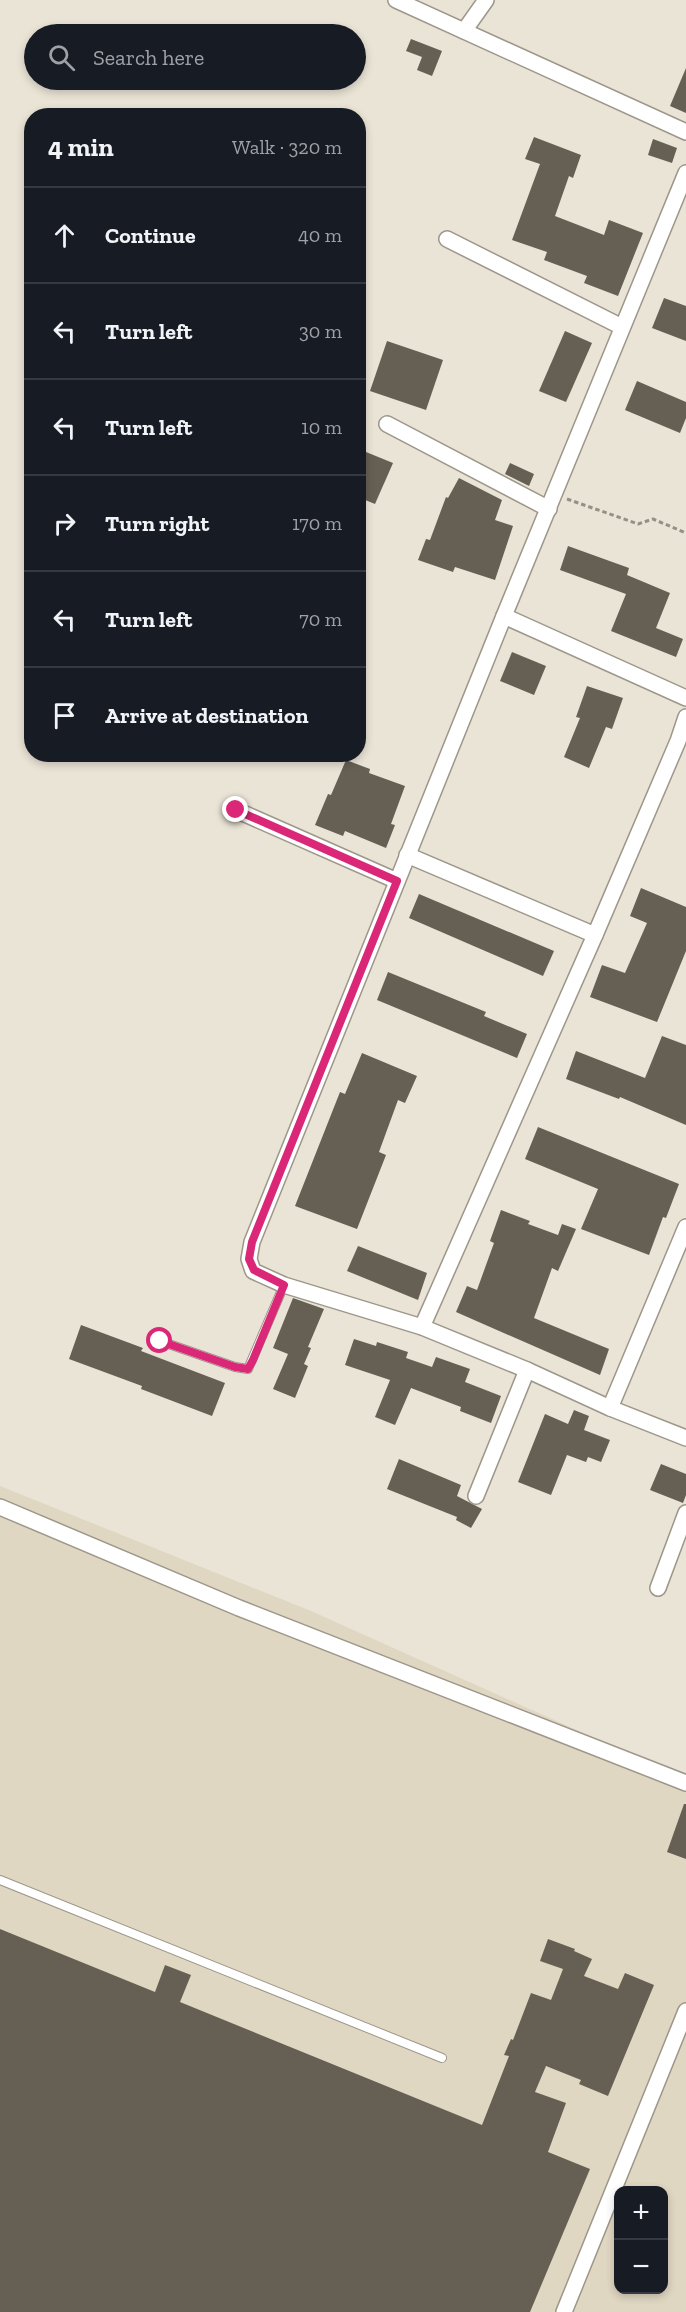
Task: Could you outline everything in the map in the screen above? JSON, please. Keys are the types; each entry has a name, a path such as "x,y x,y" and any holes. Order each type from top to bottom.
{"street":[{"path":"396,0 686,132"},
{"path":"464,31 486,0"},
{"path":"686,173 407,855 252,1242 249,1259 254,1270 284,1285 422,1327 527,1370 610,1408 686,1438"},
{"path":"447,238 622,327"},
{"path":"387,424 549,509"},
{"path":"504,616 686,698"},
{"path":"422,1327 682,743 686,717"},
{"path":"236,810 397,881"},
{"path":"407,855 595,935"},
{"path":"610,1408 686,1227"},
{"path":"476,1496 527,1370"},
{"path":"0,1507 239,1608 686,1783"},
{"path":"658,1588 686,1513"},
{"path":"564,2312 686,2011"}],"lane":[{"path":"160,1341 235,1367 248,1369 284,1285"},
{"path":"0,1880 442,2058"}],"path":[{"path":"555,495 638,524 653,519 686,533"}],"shaded area":[{"path":"0,1486 311,1611 686,1779 686,2312 0,2312"}],"building":[{"path":"411,39 442,51 432,76 417,70 422,57 406,51"},
{"path":"686,68 686,113 670,106"},
{"path":"534,137 581,155 573,178 569,176 555,216 604,235 609,220 643,233 618,296 584,283 587,276 544,260 547,252 512,240 540,164 525,159"},
{"path":"653,139 677,148 672,163 648,155"},
{"path":"664,298 686,306 686,341 652,328"},
{"path":"565,331 592,343 566,402 539,391"},
{"path":"387,341 443,360 426,410 370,391"},
{"path":"637,381 686,402 686,418 680,433 625,410"},
{"path":"366,452 393,463 375,504 366,500"},
{"path":"510,463 534,474 529,486 505,474"},
{"path":"459,478 502,500 495,520 513,526 495,580 455,567 453,572 418,560 426,539 430,540 446,497 448,498"},
{"path":"568,546 629,568 627,575 670,593 656,628 683,639 676,657 611,631 626,594 560,570"},
{"path":"512,652 546,666 534,695 500,681"},
{"path":"587,686 623,698 612,729 606,727 589,768 564,757 580,718 576,717"},
{"path":"345,762 370,769 369,773 405,786 391,824 395,825 386,848 345,831 343,836 315,825 328,794 331,795"},
{"path":"641,888 686,907 686,951 657,1022 590,997 602,965 625,973 647,923 630,916"},
{"path":"419,894 554,951 543,976 409,918"},
{"path":"388,972 486,1012 484,1016 527,1034 517,1058 377,1000"},
{"path":"662,1036 686,1045 686,1125 620,1097 619,1099 566,1079 576,1051 645,1078"},
{"path":"362,1053 417,1076 405,1103 398,1100 379,1152 386,1155 357,1229 295,1206 340,1092 345,1094"},
{"path":"538,1127 679,1184 666,1218 663,1217 649,1255 581,1229 598,1189 525,1159"},
{"path":"501,1210 530,1221 528,1224 558,1235 562,1224 576,1229 558,1271 552,1268 534,1318 609,1349 600,1375 456,1312 467,1286 477,1290 494,1243 490,1241"},
{"path":"358,1246 427,1273 418,1300 347,1271"},
{"path":"293,1298 324,1309 308,1347 311,1348 304,1364 308,1366 295,1398 273,1389 288,1354 273,1348"},
{"path":"81,1325 143,1348 141,1351 225,1383 212,1416 141,1389 142,1386 69,1359"},
{"path":"354,1339 376,1346 377,1342 408,1352 406,1358 432,1367 436,1357 470,1369 465,1382 501,1396 491,1423 460,1411 461,1407 411,1388 395,1425 375,1417 390,1380 345,1365"},
{"path":"574,1410 589,1416 584,1430 610,1440 601,1462 588,1457 586,1462 567,1455 551,1495 518,1482 545,1414 568,1424"},
{"path":"399,1459 461,1485 457,1496 482,1509 471,1528 456,1520 457,1517 387,1489"},
{"path":"661,1464 686,1474 686,1495 683,1503 650,1490"},
{"path":"684,1804 686,1804 686,1859 667,1852"},
{"path":"0,1929 155,1992 165,1965 191,1975 180,2002 482,2125 509,2056 504,2055 511,2039 513,2040 531,1993 551,2000 563,1969 540,1961 548,1939 575,1949 574,1951 592,1959 584,1976 618,1989 625,1973 654,1985 608,2096 579,2084 581,2080 546,2066 535,2092 566,2103 548,2152 590,2169 530,2312 0,2312"}],"route":[{"path":"160,1341 235,1367 248,1369 253,1360 284,1285 254,1270 249,1259 252,1242 397,881 236,810"}]}
